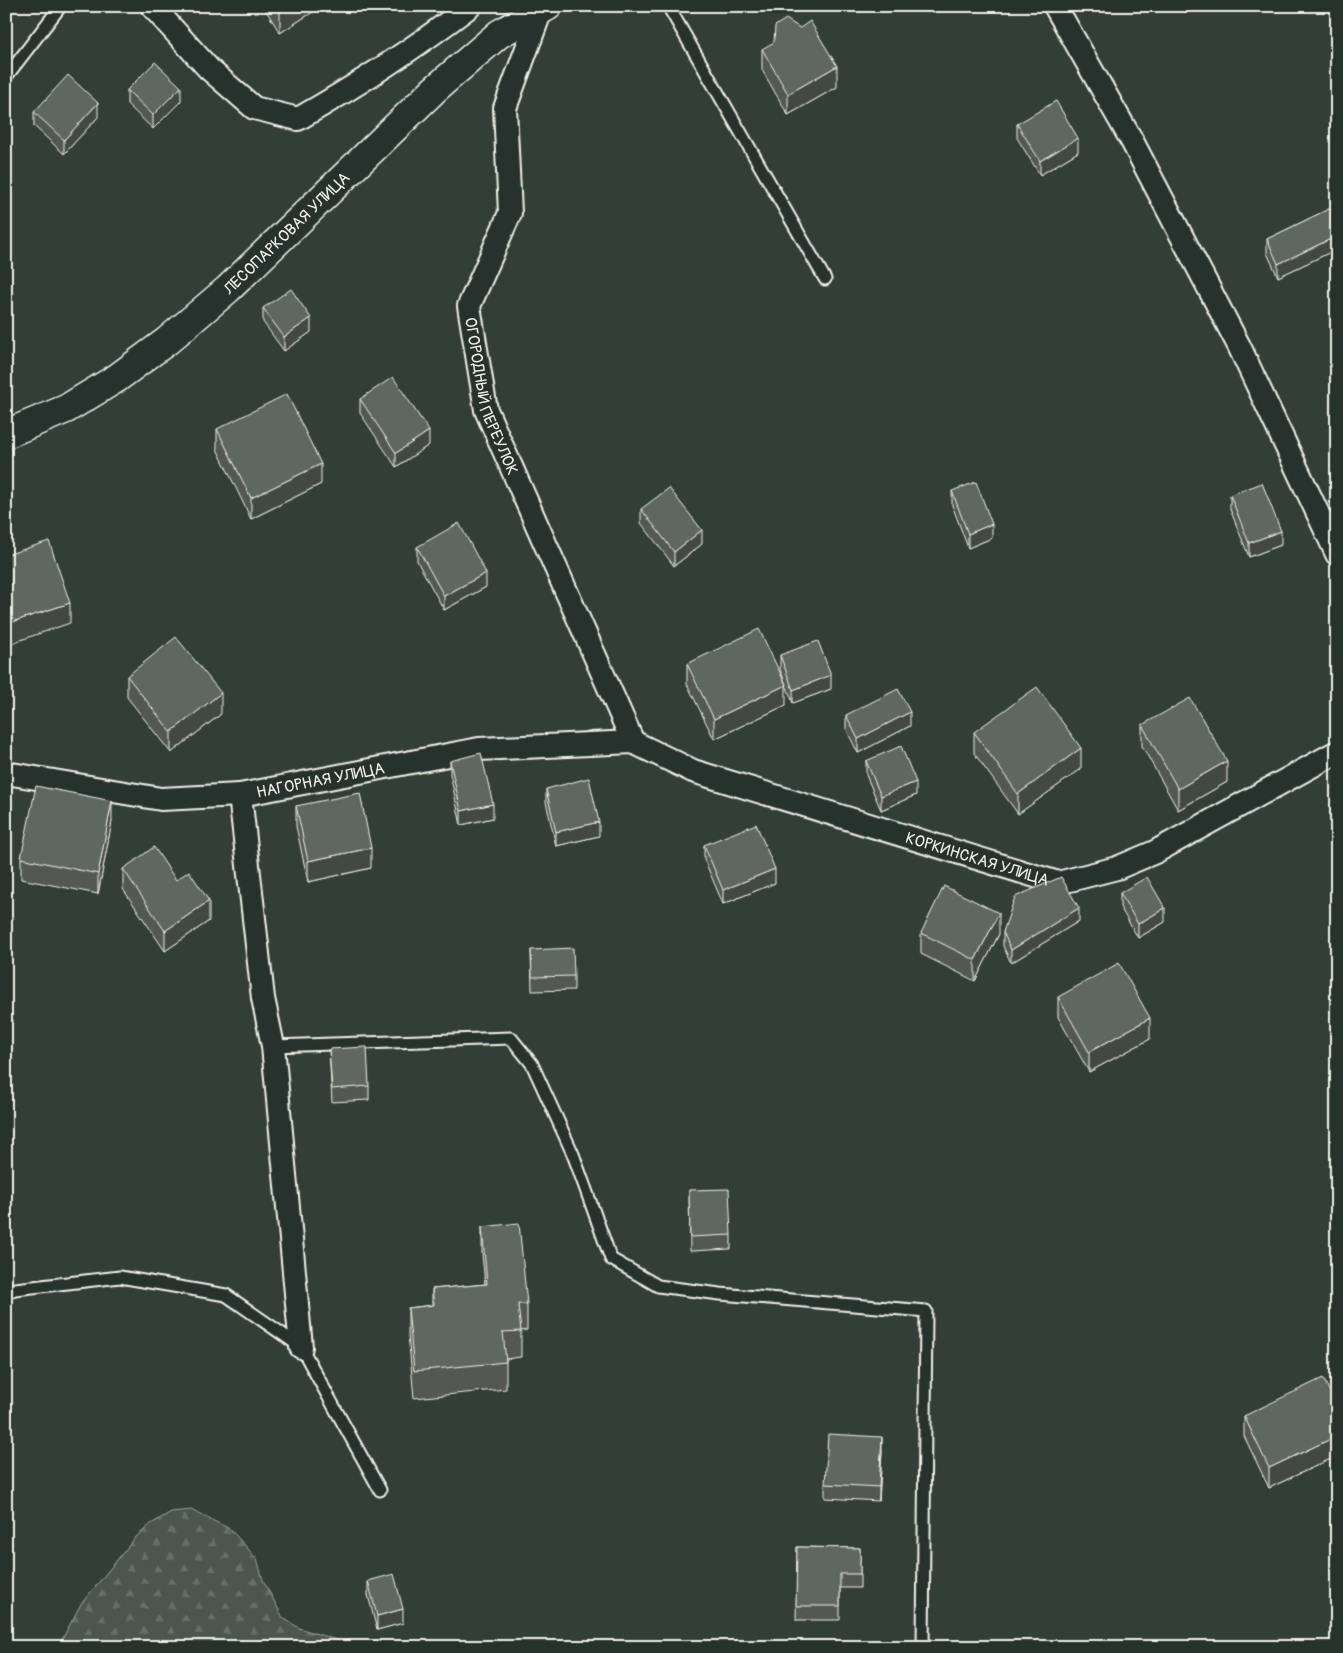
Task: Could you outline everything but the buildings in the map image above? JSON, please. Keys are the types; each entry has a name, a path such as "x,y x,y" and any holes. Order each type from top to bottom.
{"street":[{"path":"152,6 209,69 254,108 298,119 353,88 426,39 470,6"},
{"path":"1055,6 1132,141 1239,346 1337,554"},
{"name":"ЛЕСОПАРКОВАЯ УЛИЦА","path":"6,434 66,409 116,378 167,341 228,289 435,89 499,34 541,7"},
{"name":"ОГОРОДНЫЙ ПЕРЕУЛОК","path":"541,7 505,108 510,213 468,306 486,410 633,742"},
{"name":"КОРКИНСКАЯ УЛИЦА","path":"633,742 693,771 1058,883 1116,868 1155,852 1337,752"},
{"name":"НАГОРНАЯ УЛИЦА","path":"6,773 161,799 240,795 478,749 633,742"},
{"path":"240,795 263,998 273,1046 301,1347"}],"lane":[{"path":"668,6 825,279"},
{"path":"6,77 60,7"},
{"path":"273,1046 511,1038 532,1064 573,1154 611,1259 658,1286 720,1294 926,1310 923,1647"},
{"path":"6,1293 15,1289 120,1277 226,1295 301,1347 380,1490"}],"green space":[{"path":"191,1510 230,1529 257,1559 263,1580 283,1618 299,1628 339,1641 345,1647 58,1647 81,1604 135,1538 151,1524 171,1512"}]}
